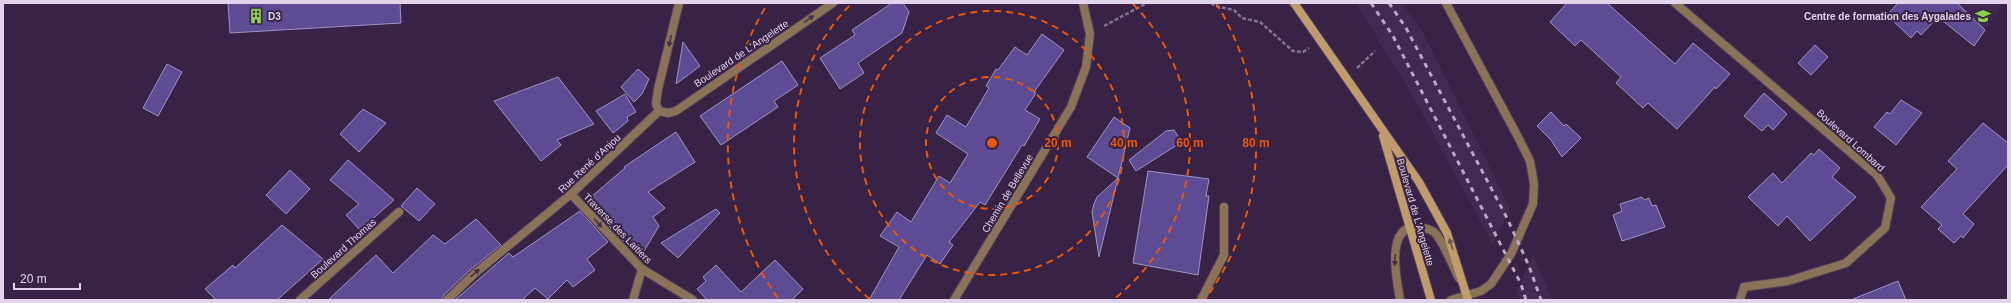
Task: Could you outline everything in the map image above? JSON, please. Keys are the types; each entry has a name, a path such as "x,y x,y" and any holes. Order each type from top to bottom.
{"main road":[{"name":"Boulevard de L'Angelette","path":"1294,3 1381,130 1419,182 1447,233 1468,297"},
{"name":"Boulevard de L'Angelette","path":"1381,130 1431,300"}],"street":[{"path":"659,111 656,104 658,89 679,3"},
{"name":"Boulevard de L'Angelette","path":"659,111 668,113 676,111 833,3"},
{"name":"Chemin de Bellevue","path":"954,300 1071,107 1086,68 1090,34 1083,3"},
{"path":"1446,3 1530,161 1534,184 1533,204 1512,254 1491,284 1468,297 1451,300"},
{"name":"Boulevard Lombard","path":"1675,3 1877,175 1891,198 1885,228 1846,263 1788,281 1744,287 1740,300"},
{"name":"Rue René d'Anjou","path":"447,300 474,274 571,194 659,111"},
{"name":"Traverse des Laitiers","path":"571,194 642,269 693,300"},
{"path":"1201,300 1224,255 1224,207"},
{"name":"Boulevard Thomas","path":"300,300 399,212"},
{"path":"1400,300 1394,265 1396,248 1400,234 1410,227 1421,227 1435,233 1468,297"},
{"path":"633,300 642,269"}],"path":[{"path":"1090,34 1147,3"},
{"path":"1211,3 1215,6 1234,10 1242,18 1260,22 1293,51 1303,52 1320,40"},
{"path":"1346,78 1375,51"}],"shaded area":[{"path":"1356,3 1402,3 1425,36 1510,208 1493,245 1416,102"},
{"name":"Centre de formation des Aygalades","path":"1957,3 2003,3 1985,30"},
{"path":"1533,253 1552,300 1520,300 1517,292"}],"building":[{"path":"228,3 400,3 401,23 230,33"},
{"path":"892,3 903,3 909,12 902,33 858,63 864,73 840,89 820,58 855,35 852,30"},
{"path":"1567,3 1607,3 1675,64 1693,43 1730,74 1716,89 1715,87 1677,129 1648,103 1643,108 1616,83 1621,77 1581,40 1575,46 1550,22"},
{"path":"1898,3 1957,3 1985,30 1974,46 1938,17 1921,35 1917,31 1911,38 1887,15"},
{"path":"1042,34 1064,50 1034,92 1036,93 1025,110 1040,119 1024,146 1022,145 985,205 980,202 949,242 953,245 940,264 927,255 899,300 869,300 899,247 880,236 897,212 911,222 939,176 950,183 968,154 936,133 947,115 966,127 989,88 986,86 996,69 998,70 1015,47 1027,55"},
{"path":"683,42 700,66 676,84"},
{"path":"1815,45 1828,57 1811,75 1798,63"},
{"path":"782,61 798,85 774,101 778,107 721,145 700,116"},
{"path":"167,64 182,72 158,116 143,108"},
{"path":"638,69 649,79 642,94 634,102 621,87"},
{"path":"558,77 594,124 557,140 561,145 541,161 494,101"},
{"path":"1764,93 1787,114 1773,130 1768,125 1762,131 1744,116"},
{"path":"625,94 636,112 627,117 628,121 613,133 596,111"},
{"path":"1901,100 1922,113 1896,145 1874,127 1887,112 1890,114"},
{"path":"363,109 386,123 359,152 340,134"},
{"path":"1551,112 1564,126 1566,124 1581,138 1562,157 1551,140 1537,126"},
{"path":"1114,117 1130,128 1118,178 1087,157"},
{"path":"1983,123 2008,143 2008,165 1963,214 1974,224 1963,238 1961,236 1954,243 1938,229 1942,225 1921,207 1957,169 1948,161"},
{"path":"1174,130 1178,136 1177,145 1136,171 1129,160 1166,131"},
{"path":"676,132 695,162 648,192 665,208 653,217 659,226 641,256 630,248 589,205 595,202 591,197 625,168 624,167"},
{"path":"1819,149 1840,168 1832,177 1856,197 1810,241 1787,216 1778,226 1748,197 1773,173 1782,183 1811,153 1814,155"},
{"path":"348,160 394,200 360,230 346,215 359,204 330,180"},
{"path":"290,170 310,189 286,214 266,195"},
{"path":"1148,171 1209,179 1206,196 1209,196 1198,275 1133,263"},
{"path":"1118,178 1099,257 1092,212 1097,197"},
{"path":"417,188 435,204 419,221 401,206"},
{"path":"1642,197 1644,200 1649,198 1652,206 1656,205 1665,227 1622,241 1613,215 1622,211 1620,204"},
{"path":"716,209 720,213 678,258 661,243"},
{"path":"580,211 608,242 587,259 595,270 573,287 567,280 548,299 535,288 522,300 455,300 509,253 513,257"},
{"path":"476,219 501,245 470,270 443,296 442,300 328,300 376,255 393,273 433,235 445,244"},
{"path":"282,225 323,259 277,300 216,300 205,289 233,265 235,268"},
{"path":"775,260 803,289 792,300 707,300 697,289 706,281 703,277 716,265 741,292"},
{"path":"1898,281 1906,300 1853,300 1853,299"}],"railway":[{"path":"1371,3 1393,36 1521,284 1526,300"},
{"path":"1389,3 1406,28 1507,218 1529,266 1541,300"}],"place":[{"name":"D3","path":"256,16"},
{"name":"Centre de formation des Aygalades","path":"1983,16"}]}
